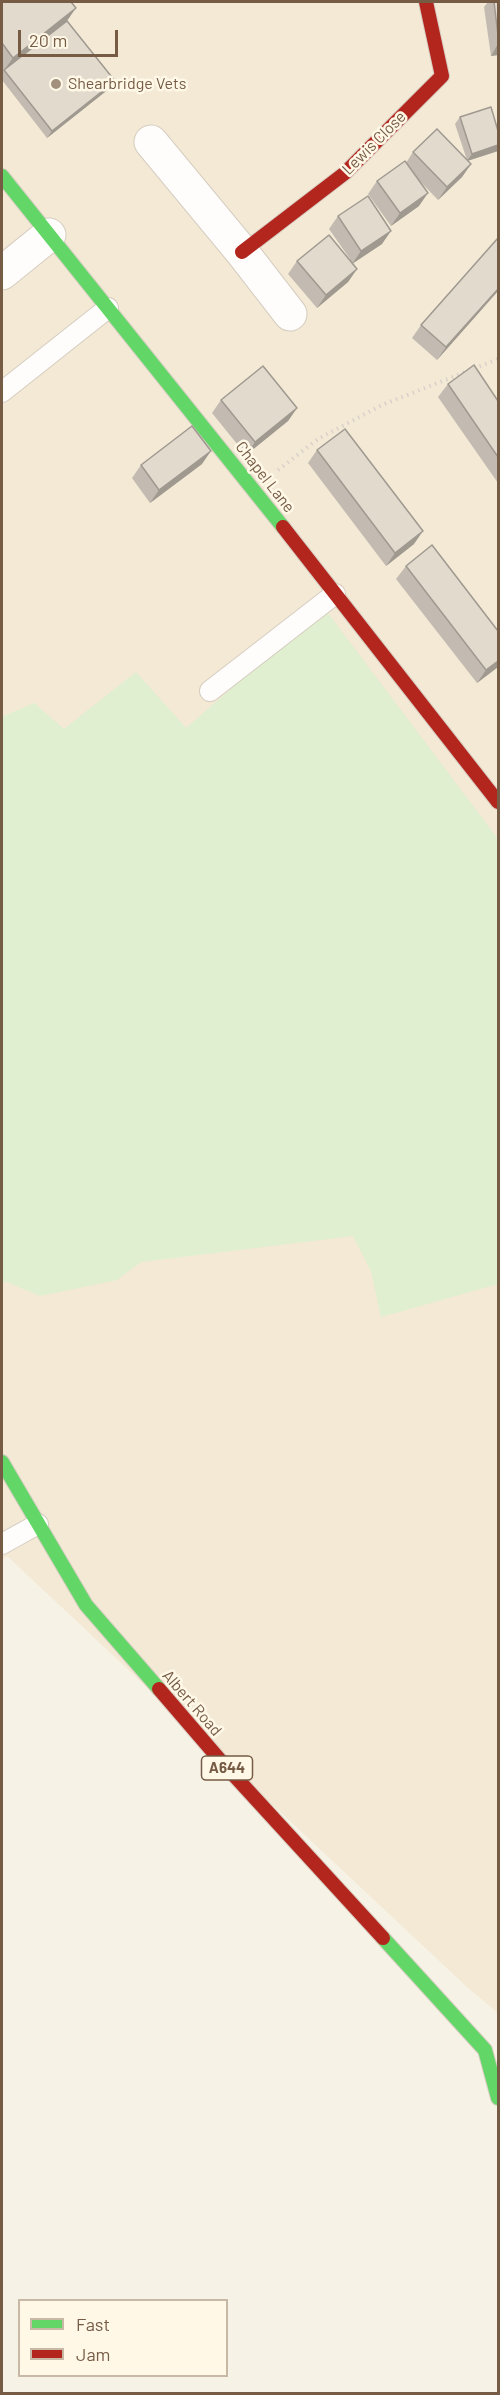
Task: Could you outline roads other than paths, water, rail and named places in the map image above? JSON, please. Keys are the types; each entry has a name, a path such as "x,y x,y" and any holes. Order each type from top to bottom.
{"street":[{"name":"Lewis Close","path":"242,252 345,173 442,75 426,2"},
{"path":"150,142 242,252 290,314"},
{"name":"Chapel Lane","path":"2,176 253,489 498,802"},
{"path":"2,273 49,235"},
{"name":"Albert Road","path":"2,1462 93,1614 220,1760 492,2048"},
{"name":"A644","path":"492,2048 498,2098"}],"lane":[{"path":"2,392 108,308"},
{"path":"210,691 335,594"},
{"path":"2,1544 38,1524"}],"place":[{"name":"Shearbridge Vets","path":"56,84"}]}
